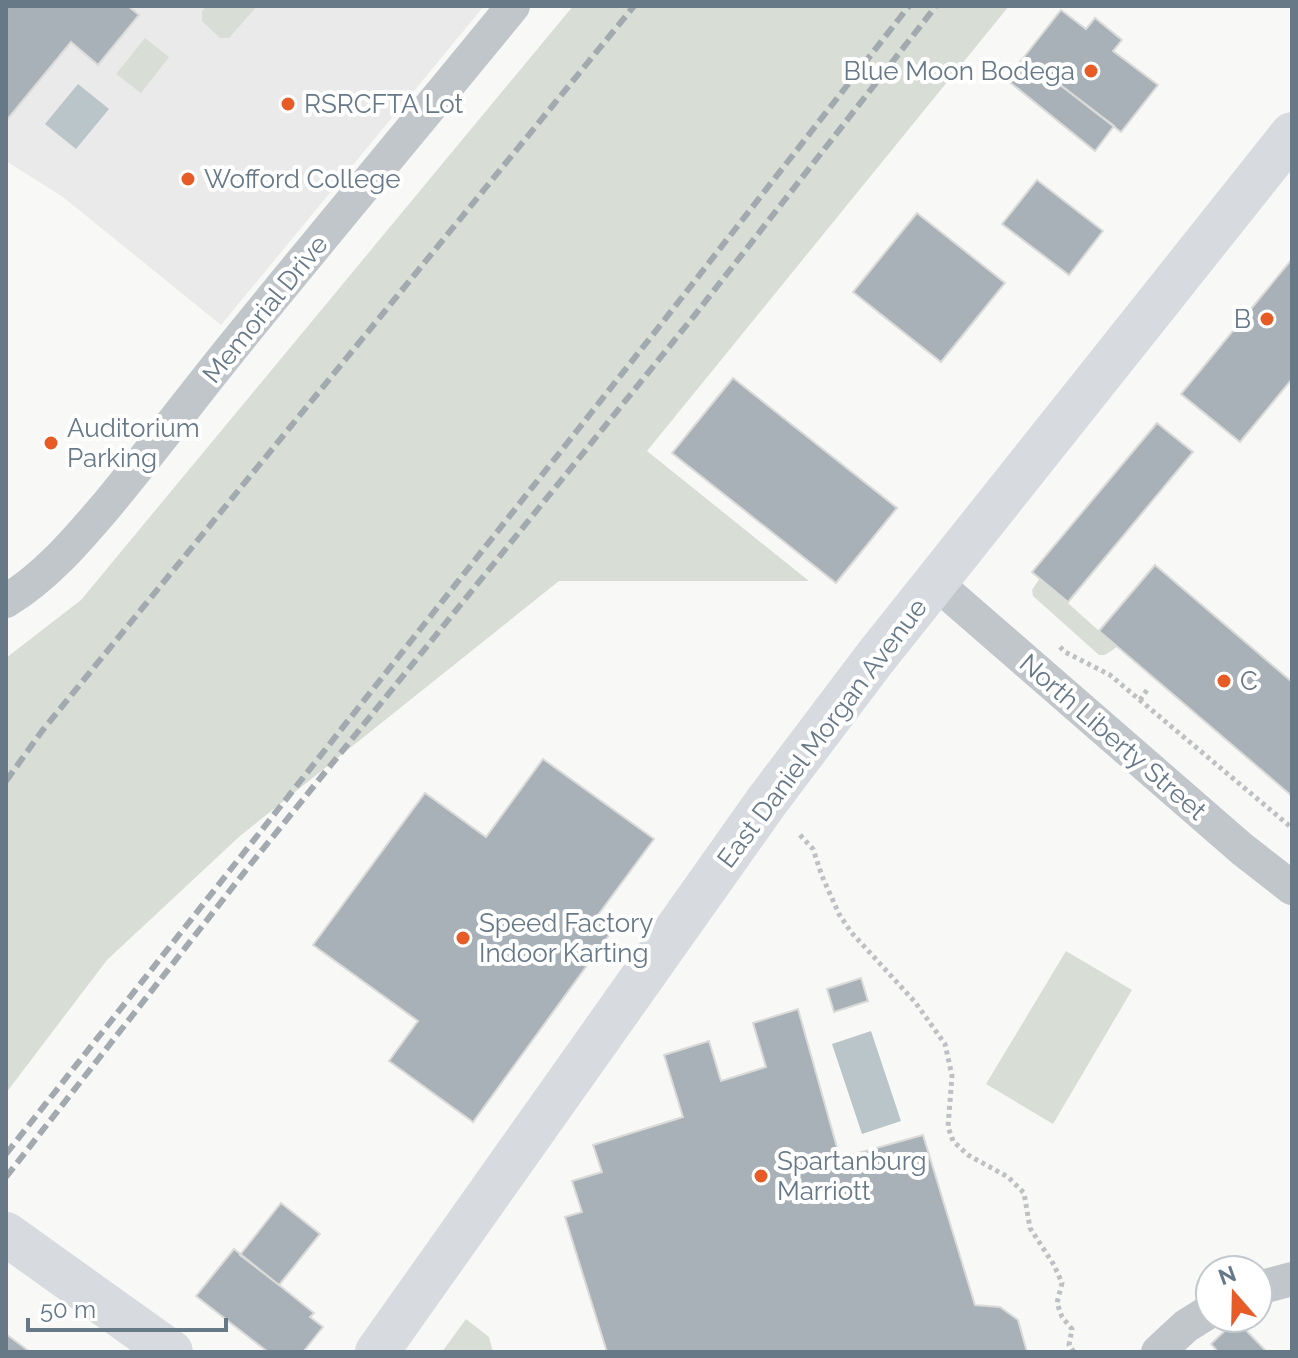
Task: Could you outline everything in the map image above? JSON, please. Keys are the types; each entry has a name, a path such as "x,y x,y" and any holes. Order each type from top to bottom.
{"main road":[{"name":"East Daniel Morgan Avenue","path":"377,1352 767,801 875,658 1292,134"},
{"path":"6,1234 171,1352"}],"street":[{"name":"Memorial Drive","path":"6,601 44,573 89,526 513,6"},
{"name":"North Liberty Street","path":"936,583 1242,849 1292,888"},
{"path":"1158,1352 1194,1321"}],"path":[{"path":"1054,643 1110,675 1292,828"},
{"path":"1140,700 1147,690"},
{"path":"800,835 813,849 839,914 851,932 915,1002 945,1044 952,1076 948,1127 953,1141 968,1155 1008,1177 1024,1193 1030,1228 1062,1283 1057,1303 1062,1317 1072,1329 1069,1345 1074,1352"}],"shaded area":[{"name":"Wofford College","path":"6,6 484,6 221,325 63,197 6,161"},
{"path":"207,6 257,6 229,38 220,38 202,21 202,11"},
{"path":"573,6 1009,6 647,451 809,581 559,581 240,836 107,960 6,1093 6,658 81,600"},
{"path":"145,38 169,57 141,93 116,74"},
{"path":"78,84 109,109 76,149 45,124"},
{"path":"1040,578 1117,647 1105,655 1099,655 1033,596 1032,590"},
{"path":"1066,951 1132,990 1053,1124 986,1084"},
{"path":"871,1031 901,1121 862,1134 832,1044"},
{"path":"466,1319 489,1337 493,1352 442,1352"}],"building":[{"path":"6,6 128,6 139,15 98,65 71,42 6,121"},
{"name":"Blue Moon Bodega","path":"1061,10 1086,29 1095,18 1122,40 1113,51 1158,85 1121,132 1024,57"},
{"path":"1024,57 1114,126 1095,151 1006,79"},
{"path":"1037,180 1103,231 1069,275 1002,224"},
{"path":"917,213 1005,283 941,362 853,292"},
{"name":"B","path":"1292,259 1292,379 1240,442 1181,394"},
{"path":"733,378 897,508 836,583 672,453"},
{"path":"1157,423 1193,452 1068,602 1032,572"},
{"name":"C","path":"1155,565 1292,682 1292,796 1099,631"},
{"name":"Speed Factory Indoor Karting","path":"543,759 654,839 595,919 612,931 473,1122 389,1061 418,1021 313,945 425,793 486,837"},
{"path":"861,978 868,1001 834,1012 827,989"},
{"name":"Spartanburg Marriott","path":"798,1009 840,1158 923,1135 975,1305 1000,1307 1018,1320 1027,1352 607,1352 565,1217 582,1212 572,1181 602,1172 593,1145 683,1117 664,1055 709,1041 721,1081 766,1067 753,1023"},
{"path":"281,1203 320,1234 279,1285 240,1255"},
{"path":"234,1249 314,1313 310,1317 323,1327 303,1352 268,1352 196,1296"},
{"path":"6,1334 30,1352 6,1352"},
{"path":"1221,1334 1250,1334 1267,1352 1218,1352 1211,1344"}],"railway":[{"path":"6,781 42,731 634,6"},
{"path":"6,1154 909,6"},
{"path":"6,1177 250,865 694,316 936,6"}],"place":[{"name":"Blue Moon Bodega","path":"1091,71"},
{"name":"RSRCFTA Lot","path":"288,104"},
{"name":"Wofford College","path":"188,179"},
{"name":"B","path":"1267,319"},
{"name":"Auditorium Parking","path":"51,443"},
{"name":"C","path":"1224,681"},
{"name":"Speed Factory Indoor Karting","path":"463,938"},
{"name":"Spartanburg Marriott","path":"761,1176"}]}
